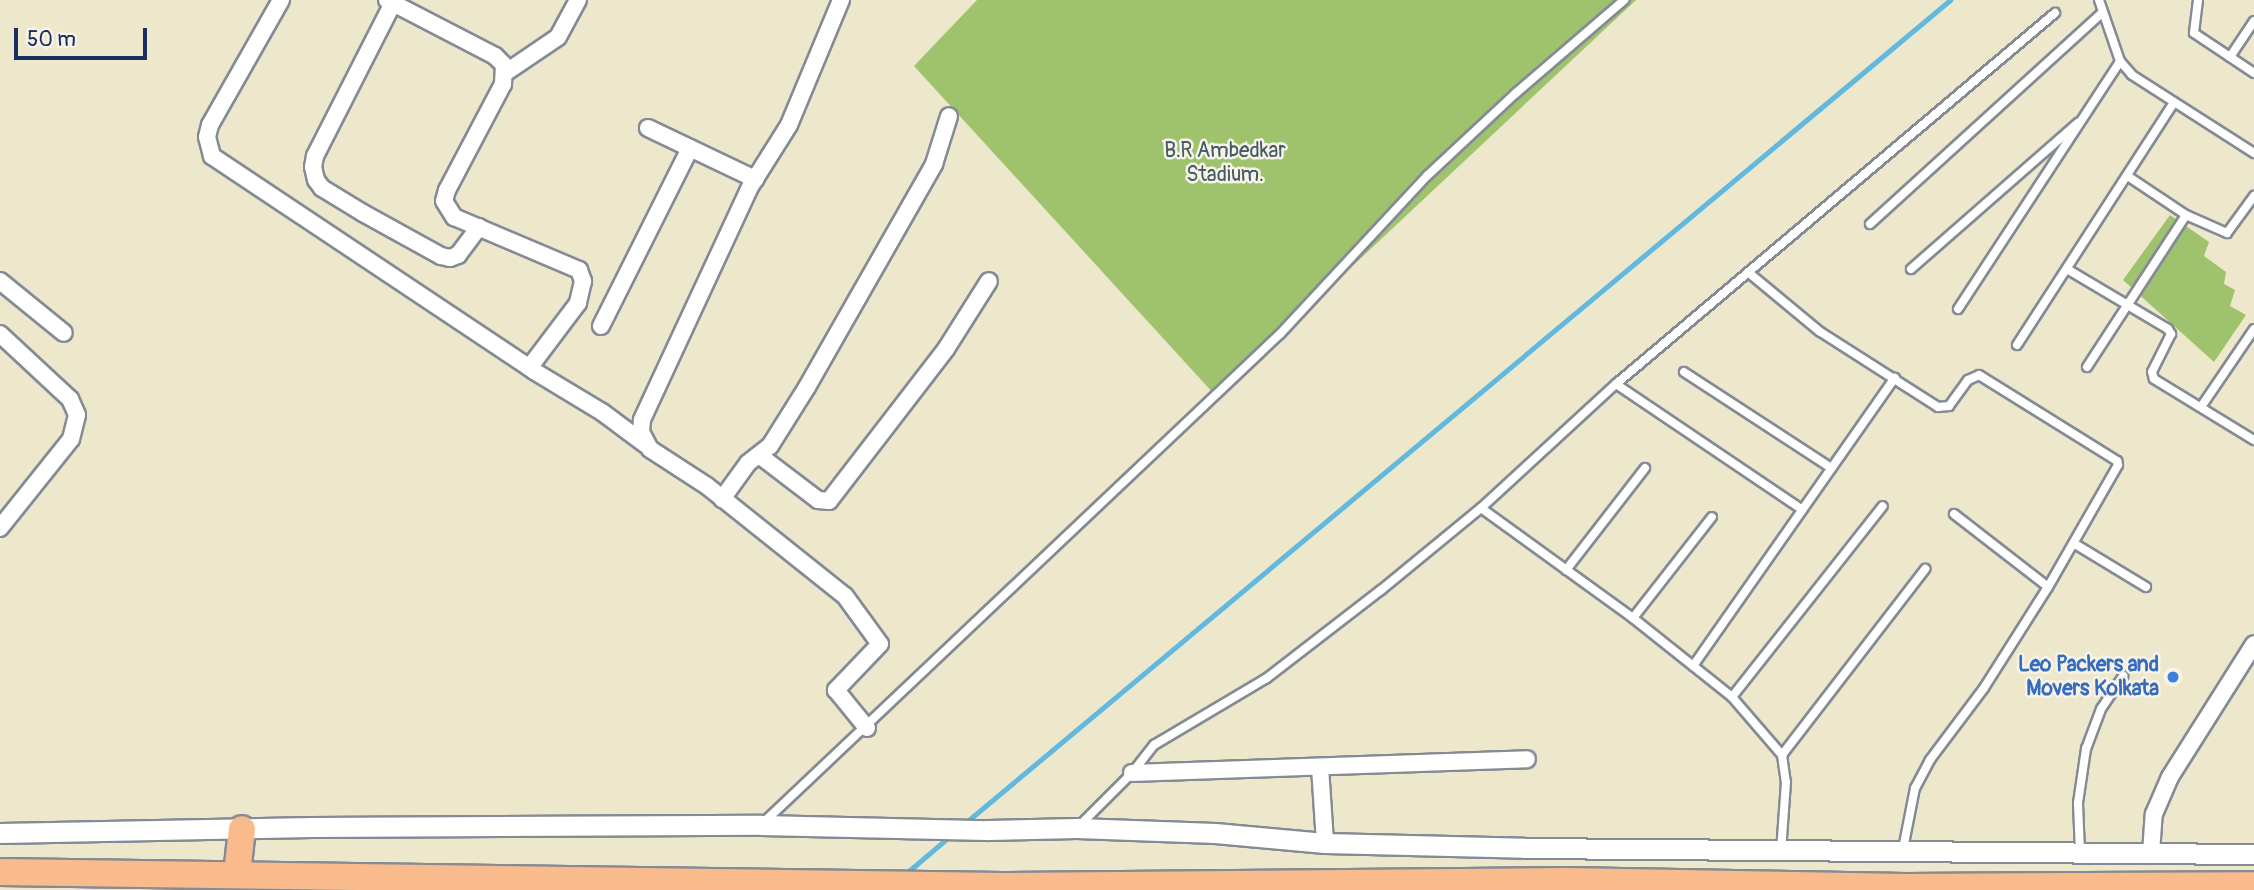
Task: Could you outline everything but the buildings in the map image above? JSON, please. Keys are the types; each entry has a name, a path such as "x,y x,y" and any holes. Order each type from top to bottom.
{"highway":[{"path":"237,874 242,829"},
{"path":"0,872 898,885 1567,881 1905,887 2254,885"}],"street":[{"path":"281,0 210,125 206,137 212,156 529,368 602,412 722,499 845,596 880,645 836,690 867,728"},
{"path":"505,73 558,37 578,0"},
{"path":"645,444 641,432 642,420 755,179 789,125 841,0"},
{"path":"479,227 458,255 450,258 440,256 322,188 316,180 315,156 390,2 495,56 504,65 503,84 444,201 449,214 579,270 583,281 578,303 529,368"},
{"path":"722,499 740,472 780,432 934,164 949,116"},
{"path":"648,128 755,179"},
{"path":"601,326 690,148"},
{"path":"0,281 64,333"},
{"path":"759,455 818,500 829,501 946,349 989,281"},
{"path":"0,334 70,399 77,415 71,439 0,528"},
{"path":"2151,853 2154,814 2170,777 2254,644"},
{"path":"1132,773 1527,759"},
{"path":"1320,767 1325,843"},
{"path":"0,833 761,825 987,830 1077,828 1214,833 1325,843 1781,851 2254,854"}],"lane":[{"path":"761,825 867,728 1280,334 1428,175 1516,93 1624,0"},
{"path":"2099,0 2101,14 2120,61 2132,75 2254,153"},
{"path":"2198,0 2194,33 2254,73"},
{"path":"1077,828 1132,773 1154,745 1267,678 1481,508 1616,384 2055,13"},
{"path":"1870,224 2101,14"},
{"path":"2230,57 2254,21"},
{"path":"1958,309 2120,61"},
{"path":"2017,345 2129,177 2174,102"},
{"path":"1912,269 2086,116"},
{"path":"2129,177 2186,215 2227,233 2254,196"},
{"path":"2087,367 2186,215"},
{"path":"2067,269 2129,304 2171,334 2152,372 2154,379 2254,440"},
{"path":"1749,273 1819,331 1944,408 1949,406 1968,380 1979,375 2117,461 2118,465 2075,544 1983,688 1930,760 1915,788 1902,852"},
{"path":"2201,407 2254,329"},
{"path":"1684,372 1831,468"},
{"path":"1693,666 1895,378"},
{"path":"1616,384 1801,509"},
{"path":"1566,570 1645,468"},
{"path":"1732,697 1882,506"},
{"path":"1481,508 1633,618 1732,697 1783,755 1786,782 1781,851"},
{"path":"1954,514 2048,587"},
{"path":"1633,618 1712,517"},
{"path":"2075,544 2146,587"},
{"path":"1783,755 1926,569"},
{"path":"2080,853 2078,803 2086,749 2102,709 2123,676"}],"green space":[{"name":"B.R Ambedkar Stadium.","path":"977,0 1636,0 1215,395 914,66"},
{"path":"2170,215 2209,242 2204,256 2226,272 2224,284 2235,290 2230,306 2246,315 2214,362 2123,280"}],"waterway":[{"path":"965,823 1950,0"},
{"path":"904,875 950,836"}],"place":[{"name":"Leo Packers and Movers Kolkata","path":"2173,677"}]}
